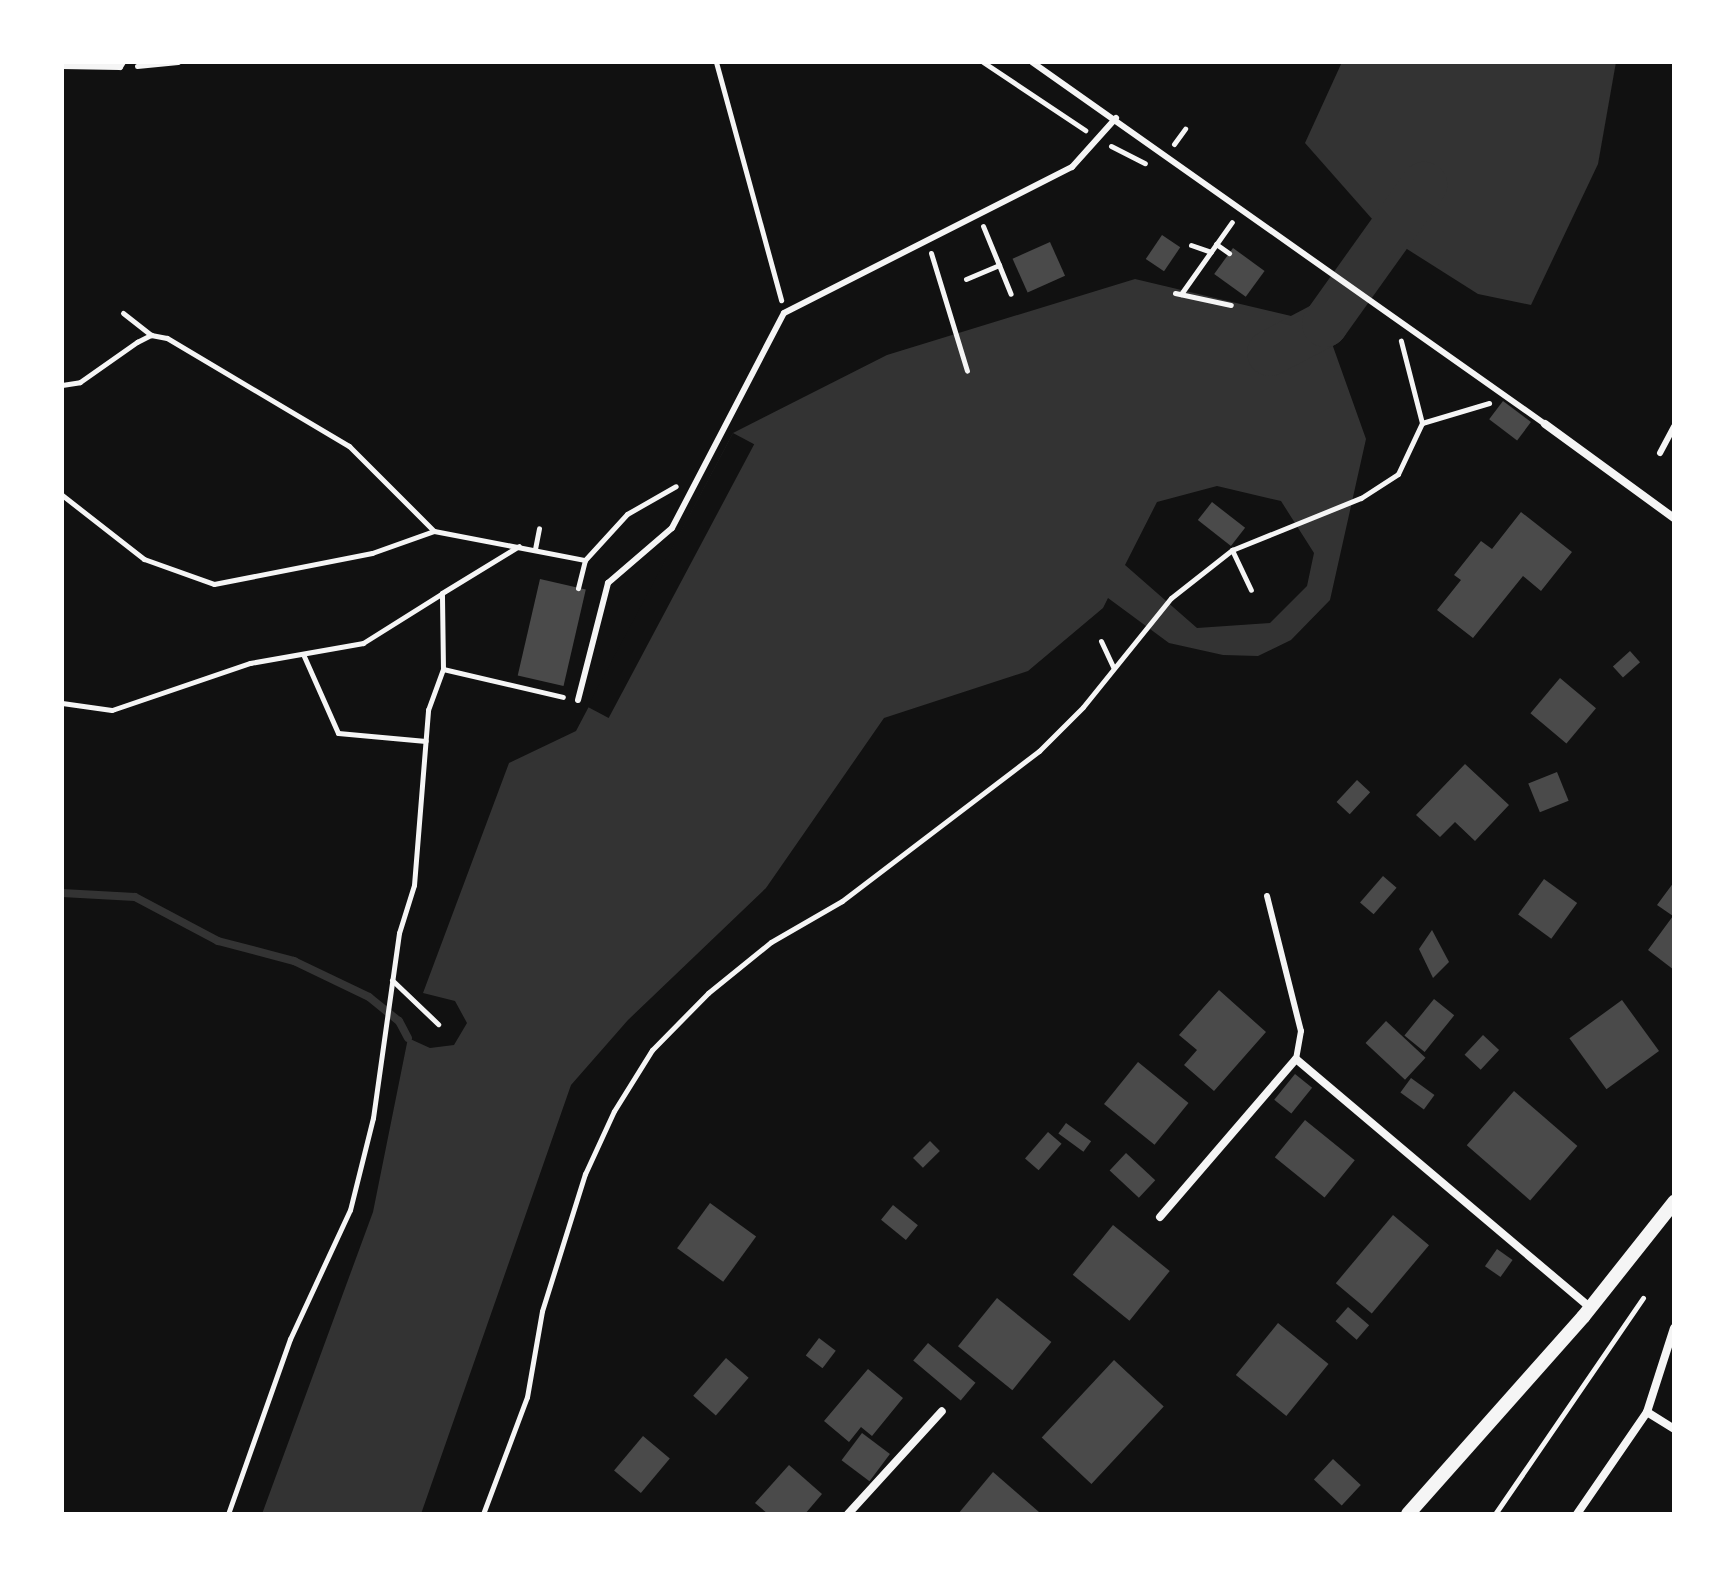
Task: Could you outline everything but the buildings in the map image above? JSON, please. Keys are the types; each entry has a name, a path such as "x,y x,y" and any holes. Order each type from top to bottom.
{"street":[{"path":"1545,424 1674,518"},
{"path":"1160,1217 1296,1059 1591,1308"},
{"path":"1408,1514 1591,1308 1674,1202"},
{"path":"1577,1514 1647,1412 1674,1328"},
{"path":"848,1514 942,1411"},
{"path":"1647,1412 1674,1429"}],"lane":[{"path":"1032,62 1116,118 1545,424"},
{"path":"62,66 121,65"},
{"path":"578,700 608,583 672,528 784,313 1072,167 1101,141 1116,118"},
{"path":"1660,453 1674,427"},
{"path":"1267,896 1301,1031 1296,1059"},
{"path":"1665,1354 1674,1360"}],"path":[{"path":"121,65 178,62"},
{"path":"716,62 784,313"},
{"path":"983,62 1101,141 1155,168"},
{"path":"1231,305 1178,293 1242,208"},
{"path":"1224,212 1245,227"},
{"path":"978,214 1011,294"},
{"path":"927,240 967,371"},
{"path":"1216,244 1229,253"},
{"path":"1191,245 1211,252"},
{"path":"966,279 999,265"},
{"path":"123,313 151,335 188,348 290,415 349,446 434,531"},
{"path":"1392,332 1413,348"},
{"path":"62,385 80,382 151,335"},
{"path":"483,1514 527,1397 542,1311 585,1174 614,1111 652,1050 708,993 771,942 842,901 1039,751 1083,707 1171,598 1232,550 1361,498 1398,474 1422,423 1400,339"},
{"path":"1422,423 1489,404 1477,394"},
{"path":"578,588 585,560 627,514 701,472"},
{"path":"62,495 144,559 214,584 372,553 434,531 585,560"},
{"path":"535,549 539,528"},
{"path":"62,703 112,710 250,663 363,643 519,546"},
{"path":"1232,550 1251,590"},
{"path":"228,1514 290,1339 350,1210 373,1118 391,979 414,885 428,710 443,669 442,593"},
{"path":"1101,641 1113,667"},
{"path":"303,653 338,733 426,741"},
{"path":"443,669 578,700"},
{"path":"391,979 438,1024"},
{"path":"1495,1514 1643,1298"}],"shaded area":[{"path":"1342,62 1616,62 1598,164 1531,305 1478,294 1388,237 1305,143"},
{"path":"1135,279 1325,324 1366,439 1330,600 1291,640 1258,656 1223,655 1169,643 1108,598 1103,608 1028,671 884,718 766,888 628,1020 571,1085 421,1514 262,1514 373,1212 408,1038 430,1048 454,1045 467,1023 455,1001 423,993 509,763 576,731 733,433 887,355","holes":["1217,486 1281,501 1314,553 1307,586 1270,623 1197,628 1125,565 1157,502"]}],"pier":[{"path":"733,433 754,444 609,718 587,707"}],"waterway":[{"path":"1270,353 1325,324 1424,185"},
{"path":"62,893 135,897 218,941 294,961 369,997 399,1021 408,1038"}]}
